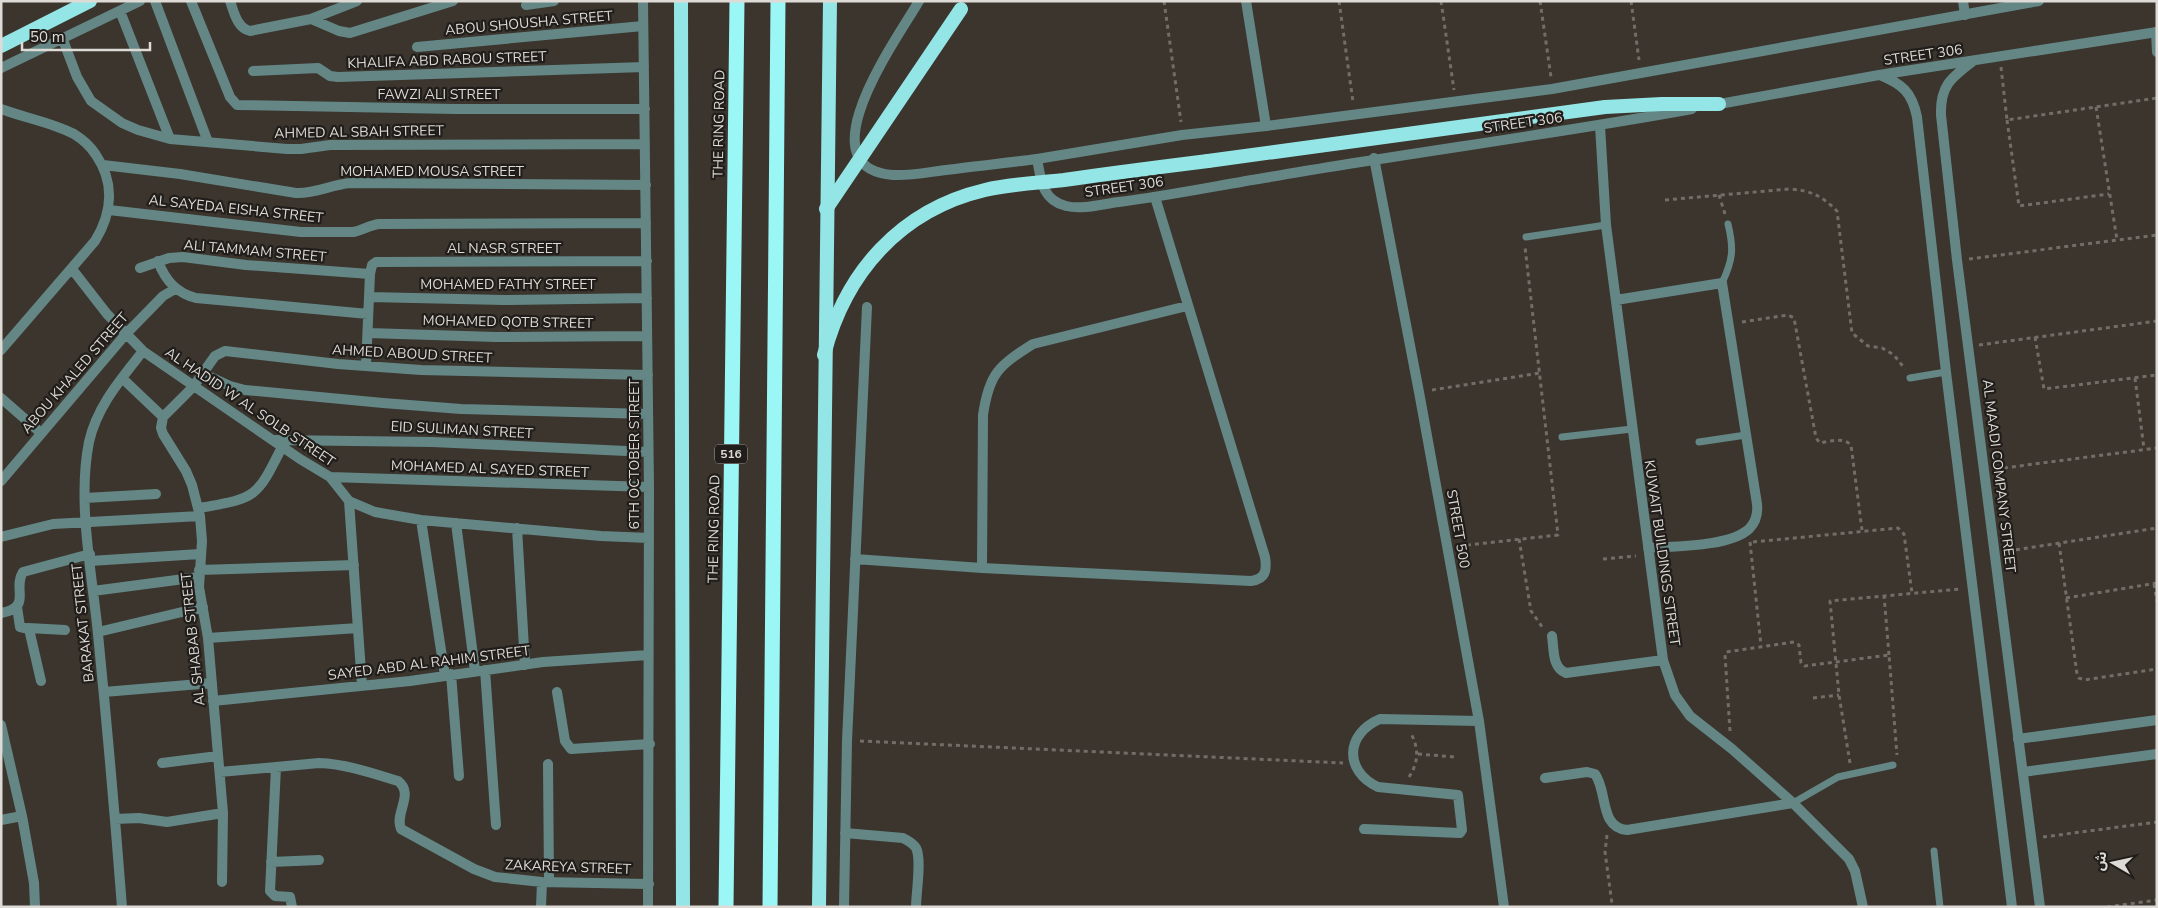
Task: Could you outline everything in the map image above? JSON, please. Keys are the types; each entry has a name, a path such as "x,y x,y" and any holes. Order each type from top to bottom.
{"highway":[{"path":"1,46 90,1"},
{"path":"681,1 683,907"},
{"name":"THE RING ROAD","path":"726,907 736,1"},
{"path":"770,907 778,1"},
{"path":"819,907 824,355 830,1"},
{"path":"826,209 966,1"},
{"path":"824,355 837,312 859,274 873,256 906,226 944,204 965,195 986,190 1606,107 1662,104 1719,104"}],"street":[{"path":"1,68 63,40 140,1"},
{"path":"155,1 208,142"},
{"name":"FAWZI ALI STREET","path":"191,1 230,97 234,104 241,106 456,109 645,108"},
{"path":"230,1 239,23 246,30 311,19 357,1"},
{"path":"311,19 339,32 350,33 453,1"},
{"path":"526,5 554,1"},
{"name":"6TH OCTOBER STREET","path":"643,1 649,487 648,655 650,744 648,907"},
{"path":"919,1 883,61 857,116 854,150 870,168 880,173 904,175 1037,159 1182,135 1552,89 2039,1"},
{"path":"1246,1 1266,126"},
{"path":"1963,1 1965,15"},
{"path":"120,11 170,139"},
{"name":"ABOU SHOUSHA STREET","path":"417,47 643,26"},
{"path":"2156,32 2157,52"},
{"name":"STREET 306","path":"1037,159 1042,188 1052,199 1065,206 1080,207 1155,197 1374,158 1600,126 1879,75 2156,32"},
{"name":"AHMED AL SBAH STREET","path":"63,40 76,76 91,100 122,123 138,130 170,139 300,149 330,145 645,144"},
{"name":"AL MAADI COMPANY STREET","path":"1973,61 1950,80 1944,90 1941,103 1957,260 2040,907"},
{"name":"KHALIFA ABD RABOU STREET","path":"253,71 318,68 330,76 338,77 644,67"},
{"path":"1879,75 1896,82 1907,92 1915,105 2012,907"},
{"path":"1,109 58,127 76,135 92,148 103,165 110,195 109,210 104,226 95,241 1,350"},
{"name":"KUWAIT BUILDINGS STREET","path":"1600,126 1606,225 1663,660 1675,695 1681,706 1690,716 1732,749 1793,803 1849,859 1855,871 1862,907"},
{"name":"STREET 500","path":"1374,158 1479,721 1504,907"},
{"name":"MOHAMED MOUSA STREET","path":"103,165 180,174 296,193 311,192 329,186 350,183 646,185"},
{"path":"855,559 982,568 1251,581 1259,580 1264,576 1267,568 1265,557 1155,197"},
{"name":"AL SAYEDA EISHA STREET","path":"109,210 302,232 361,231 371,225 379,224 646,223"},
{"name":"ALI TAMMAM STREET","path":"140,268 158,261 183,257 246,265 370,274"},
{"path":"158,261 167,281 175,289 196,298 368,314"},
{"name":"AL NASR STREET","path":"370,274 372,265 381,262 647,261"},
{"name":"AL HADID W AL SOLB STREET","path":"72,269 125,335 143,351 278,442 300,459 330,477 350,501 375,512 420,520 649,538"},
{"path":"366,366 370,274"},
{"path":"1616,300 1722,283 1758,513 1749,529 1730,539 1649,551"},
{"name":"ABOU KHALED STREET","path":"1,481 125,335 163,296 175,289"},
{"name":"MOHAMED FATHY STREET","path":"369,297 504,300 647,298"},
{"path":"982,568 983,415 987,390 998,370 1013,356 1033,344 1187,306"},
{"path":"844,907 847,741 867,307"},
{"name":"MOHAMED QOTB STREET","path":"368,333 496,337 647,336"},
{"name":"AHMED ABOUD STREET","path":"194,387 215,356 231,350 366,366 421,370 521,374 648,375"},
{"name":"BARAKAT STREET","path":"122,907 85,498 86,461 92,433 105,401 143,351"},
{"path":"204,374 230,386 245,390 383,403 461,409 648,414"},
{"path":"122,378 163,417 194,387"},
{"path":"1,398 42,434"},
{"name":"AL SHABAB STREET","path":"163,417 161,422 162,434 186,470 199,512 199,573 208,638 223,813 222,882"},
{"path":"1,537 53,524 199,512 240,501 251,496 266,478 278,442"},
{"name":"EID SULIMAN STREET","path":"278,442 432,442 648,452"},
{"name":"MOHAMED AL SAYED STREET","path":"330,477 649,487"},
{"path":"85,498 156,494"},
{"path":"350,501 362,686"},
{"path":"420,520 448,675 459,776"},
{"path":"456,523 480,670 496,826"},
{"path":"517,528 525,665"},
{"path":"65,630 20,627 17,607 20,598 20,577 23,572 90,557 200,554"},
{"path":"93,591 199,573 354,565"},
{"path":"1,613 10,612 17,607"},
{"path":"98,632 203,607"},
{"path":"28,628 41,681"},
{"path":"208,638 358,628"},
{"path":"1552,636 1556,665 1566,673 1663,660"},
{"name":"SAYED ABD AL RAHIM STREET","path":"213,701 362,686 525,665 648,655"},
{"path":"104,692 212,683"},
{"path":"557,692 565,741 571,749 650,744"},
{"path":"1364,829 1462,832 1458,795 1378,787 1368,782 1359,774 1354,764 1353,752 1355,741 1360,731 1369,723 1380,719 1479,721"},
{"path":"2018,739 2157,720"},
{"path":"1,725 22,816 34,883 35,907"},
{"path":"2023,772 2157,754"},
{"path":"162,763 218,756"},
{"name":"ZAKAREYA STREET","path":"220,772 332,763 398,781 405,789 406,796 399,825 407,834 484,874 506,880 649,884"},
{"path":"541,907 545,882 548,764"},
{"path":"276,767 270,893 274,896 290,897 292,907"},
{"path":"1544,778 1587,772 1595,774 1602,788 1608,820 1616,828 1627,830 1793,803"},
{"path":"115,820 139,818 167,822 223,813"},
{"path":"1,820 22,816"},
{"path":"844,833 903,838 911,842 916,848 918,856 916,907"},
{"path":"271,862 319,860"}],"lane":[{"path":"1722,283 1731,264 1733,244 1728,224"},
{"path":"1526,237 1606,225"},
{"path":"1910,378 1946,372"},
{"path":"1562,437 1632,429"},
{"path":"1699,442 1746,434"},
{"path":"1793,803 1838,777 1852,772 1893,765"},
{"path":"1934,851 1940,907"}],"path":[{"path":"1164,1 1182,135"},
{"path":"1339,1 1355,115"},
{"path":"1441,1 1455,102"},
{"path":"1540,1 1552,89"},
{"path":"1631,1 1640,73"},
{"path":"2000,56 2019,206 2109,194"},
{"path":"2007,120 2157,98"},
{"path":"2096,107 2117,240"},
{"path":"1665,200 1789,189 1807,190 1824,198 1837,211 1852,333 1868,346 1882,348 1894,355 1904,365 1910,378"},
{"path":"1720,195 1728,224"},
{"path":"1957,260 2157,235"},
{"path":"1447,548 1558,535 1524,242 1526,237"},
{"path":"1728,324 1788,315 1794,318 1816,438 1820,443 1842,440 1850,445 1862,530"},
{"path":"1968,346 2157,321"},
{"path":"2035,337 2044,389 2157,375"},
{"path":"1419,392 1540,373"},
{"path":"2135,378 2144,449"},
{"path":"1984,470 2157,448"},
{"path":"1750,542 1898,528 1904,534 1912,593"},
{"path":"1995,553 2157,528"},
{"path":"1749,529 1761,646"},
{"path":"1519,539 1531,611 1544,629 1552,636"},
{"path":"2059,543 2079,678 2084,680 2157,669"},
{"path":"1603,559 1649,551"},
{"path":"2066,598 2156,584 2157,601"},
{"path":"1852,772 1839,695 1830,601 1973,588"},
{"path":"1884,596 1897,760 1893,765"},
{"path":"1732,749 1725,655 1730,650 1798,643 1801,663 1805,666 1889,655"},
{"path":"1813,698 1839,695"},
{"path":"1392,788 1402,783 1410,775 1416,765 1418,754 1411,732 1403,724 1393,719"},
{"path":"847,741 1354,764"},
{"path":"1418,754 1455,757"},
{"path":"1608,820 1605,852 1611,907"},
{"path":"2031,839 2157,822"},
{"path":"2107,907 2157,900"}]}
